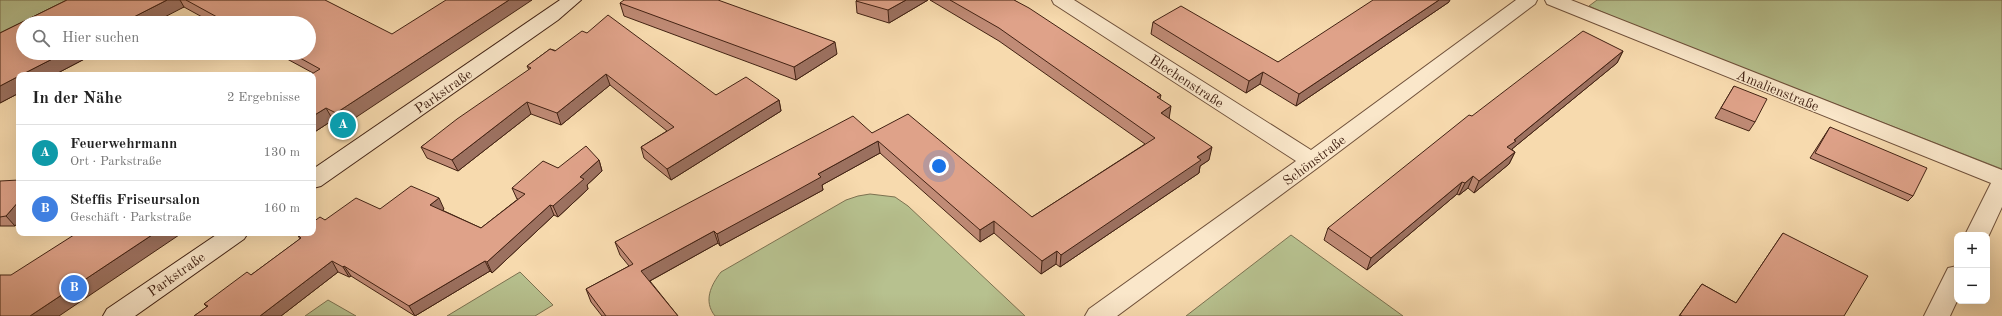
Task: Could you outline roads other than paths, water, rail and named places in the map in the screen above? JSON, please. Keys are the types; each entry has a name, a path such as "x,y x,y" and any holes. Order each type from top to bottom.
{"street":[{"name":"Parkstraße","path":"316,178 572,0"},
{"name":"Blechenstraße","path":"1061,0 1312,161"},
{"name":"Schönstraße","path":"1098,316 1312,161 1528,0"},
{"name":"Amalienstraße","path":"1554,0 2002,179"},
{"path":"1978,232 2002,184"},
{"name":"Parkstraße","path":"116,316 232,236"},
{"path":"1937,316 1954,281"}],"place":[{"name":"Feuerwehrmann","path":"343,125"},
{"name":"Steffis Friseursalon","path":"74,288"}]}
